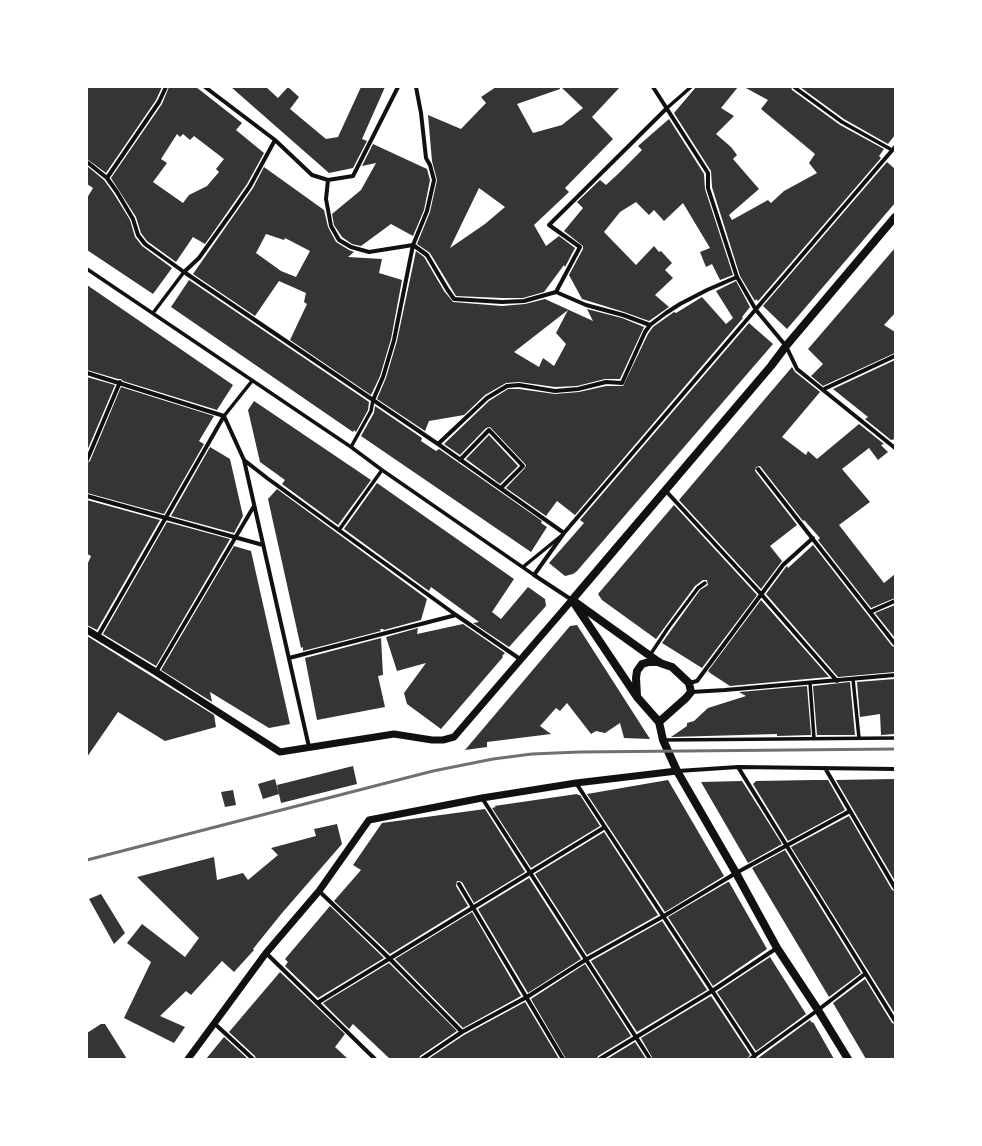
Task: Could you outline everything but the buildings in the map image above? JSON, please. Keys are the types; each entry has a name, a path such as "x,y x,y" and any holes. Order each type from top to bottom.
{"main road":[{"path":"572,600 771,366 786,346 895,217"},
{"path":"572,600 660,662 672,667 689,683 691,692 659,722"},
{"path":"572,600 637,697 659,722 663,740 677,771 777,948 848,1059"},
{"path":"637,697 637,671 642,664 648,662 660,662"}],"street":[{"path":"107,178 159,102 166,87"},
{"path":"205,87 275,140 312,175 328,180 353,176 398,87"},
{"path":"351,447 371,411 373,400 383,377 394,340 413,245 427,211 434,180 430,165 426,158 421,113 416,87"},
{"path":"653,87 708,173 708,188 737,277 756,310 786,346 797,368 893,444 895,448"},
{"path":"556,292 580,248 549,225 667,108 691,87"},
{"path":"534,575 564,533 894,150 842,122 794,87"},
{"path":"799,91 803,87"},
{"path":"153,313 184,272 199,258 228,218 250,186 275,140"},
{"path":"87,162 107,178 118,192 133,219 138,235 145,244 438,444 564,533"},
{"path":"328,180 326,199 331,226 339,240 351,247 369,252 413,245 427,255 454,298 502,302 524,301 556,292 586,305 623,315 650,325"},
{"path":"87,269 351,447 382,470 572,600 454,737 443,740 432,740 394,734 280,752 156,672 87,630"},
{"path":"438,444 487,398 507,386 519,385 555,391 578,389 606,382 622,384 645,332 650,325 680,304 737,277"},
{"path":"824,389 895,356"},
{"path":"87,373 120,382 224,416 244,460 309,747"},
{"path":"98,636 164,518 224,416 252,380"},
{"path":"87,460 120,382"},
{"path":"460,460 489,430 523,466 501,488"},
{"path":"244,460 456,615 520,659"},
{"path":"758,469 895,644"},
{"path":"339,530 382,470"},
{"path":"665,490 761,594 837,681"},
{"path":"87,496 263,545"},
{"path":"156,672 254,506"},
{"path":"523,567 564,533"},
{"path":"689,683 697,681 783,565 813,538"},
{"path":"650,655 668,628 694,594 705,583"},
{"path":"870,612 895,601"},
{"path":"289,658 456,615"},
{"path":"691,692 895,675"},
{"path":"853,679 859,738"},
{"path":"810,683 814,738"},
{"path":"663,740 895,738"},
{"path":"738,767 895,1021"},
{"path":"188,1059 266,953 319,891 369,820 482,798 544,788 677,771 738,767 895,769"},
{"path":"825,768 895,888"},
{"path":"576,783 755,1056"},
{"path":"482,798 650,1059"},
{"path":"422,1059 462,1032 527,997 587,959 664,916 736,873 850,811"},
{"path":"317,1003 605,827"},
{"path":"459,884 563,1059"},
{"path":"319,891 390,959 462,1032"},
{"path":"600,1059 712,991 777,948"},
{"path":"266,953 375,1059"},
{"path":"750,1059 865,974"},
{"path":"215,1024 253,1059"}],"railway":[{"path":"87,860 433,771 493,759 532,754 579,752 895,749"}]}
